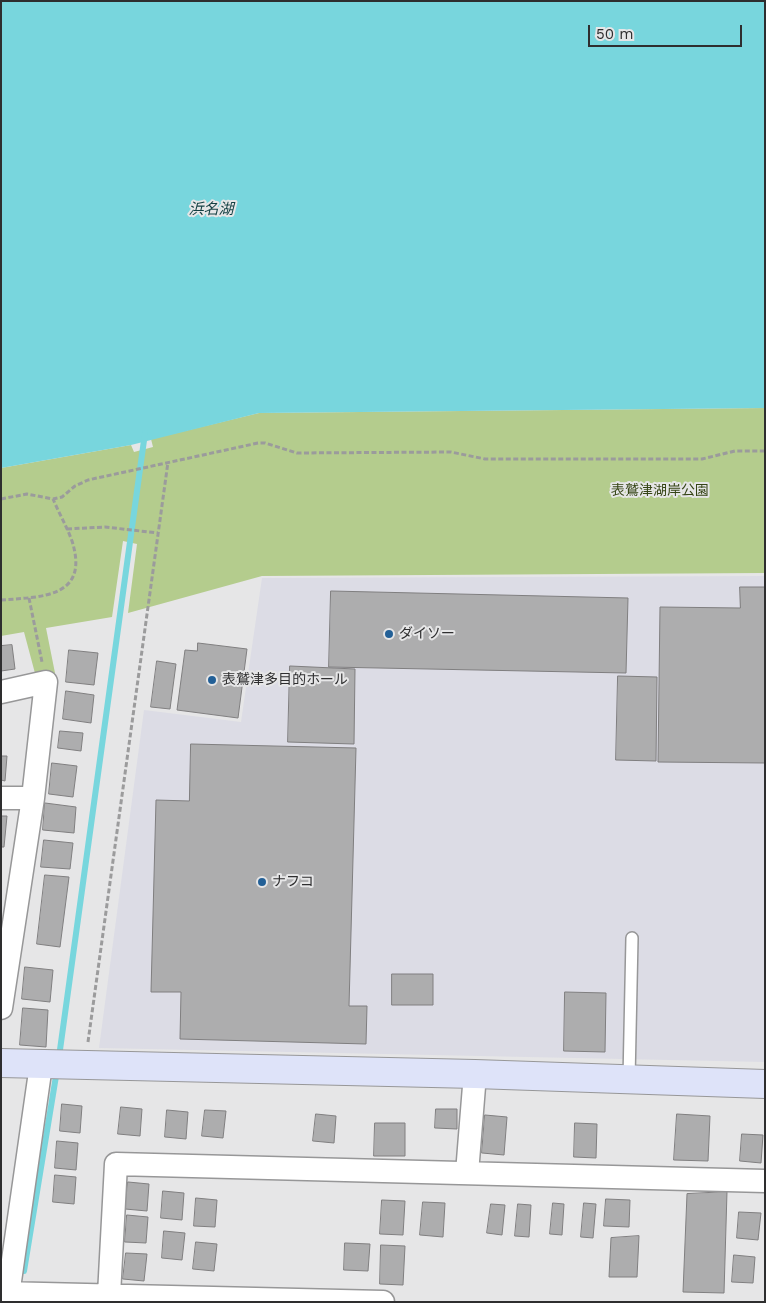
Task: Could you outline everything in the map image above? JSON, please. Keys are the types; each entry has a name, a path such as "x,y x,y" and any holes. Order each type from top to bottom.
{"street":[{"path":"1,692 46,682 32,798 1,1008"},
{"path":"1,798 32,798"},
{"path":"1,1063 475,1074 765,1084"},
{"path":"41,1064 5,1296 108,1295 383,1302"},
{"path":"467,1173 475,1074"},
{"path":"108,1295 116,1164 765,1181"}],"lane":[{"path":"628,1079 632,938"}],"path":[{"path":"1,499 27,494 53,499 62,497 75,486 88,480 258,443 265,443 297,453 451,452 484,459 702,459 735,451 765,451"},
{"path":"84,1065 168,462"},
{"path":"1,600 29,598 57,592 64,589 69,583 75,568 72,543 53,499"},
{"path":"67,529 92,526 158,533"},
{"path":"29,598 46,682"}],"shaded area":[{"path":"765,576 765,1062 99,1048 144,710 241,722 262,578"}],"green space":[{"name":"表鷲津湖岸公園","path":"765,408 765,573 262,576 128,613 137,544 123,541 112,617 46,628 55,673 36,677 24,632 1,636 1,468 131,445 134,452 153,447 151,439 259,413"}],"water":[{"name":"浜名湖","path":"1,1 765,1 765,408 259,413 131,445 1,468"}],"building":[{"path":"740,587 765,587 765,763 658,762 660,607 740,608"},
{"path":"331,591 628,598 626,673 329,667"},
{"name":"表鷲津多目的ホール","path":"198,643 247,649 238,718 177,710 185,650 197,651"},
{"path":"12,645 15,669 1,671 1,646"},
{"path":"69,650 98,653 94,685 66,682"},
{"path":"157,661 176,664 170,709 151,707"},
{"path":"290,666 355,669 354,744 288,742"},
{"path":"618,676 657,677 656,761 616,760"},
{"path":"66,691 94,695 91,723 63,719"},
{"path":"60,731 83,733 81,751 58,748"},
{"path":"191,744 356,748 349,1006 367,1006 366,1044 180,1039 181,992 151,992 156,800 189,801"},
{"path":"1,756 7,756 5,781 1,780"},
{"path":"52,763 77,766 73,797 49,794"},
{"path":"45,803 76,807 74,833 43,830"},
{"path":"1,816 7,816 4,847 1,847"},
{"path":"44,840 73,843 70,869 41,867"},
{"path":"45,875 69,877 60,947 37,944"},
{"path":"25,967 53,970 50,1002 22,999"},
{"path":"392,974 433,974 433,1005 392,1005"},
{"path":"565,992 606,993 605,1052 564,1051"},
{"path":"23,1008 48,1010 46,1047 20,1045"},
{"path":"62,1104 82,1106 80,1133 60,1131"},
{"path":"121,1107 142,1109 140,1136 118,1134"},
{"path":"436,1109 457,1109 457,1129 435,1128"},
{"path":"167,1110 188,1112 186,1139 165,1137"},
{"path":"205,1110 226,1111 223,1138 202,1136"},
{"path":"316,1114 336,1116 334,1143 313,1141"},
{"path":"677,1114 710,1116 708,1161 674,1160"},
{"path":"485,1115 507,1117 504,1155 482,1153"},
{"path":"375,1123 405,1123 405,1156 374,1156"},
{"path":"575,1123 597,1124 596,1158 574,1157"},
{"path":"742,1134 763,1135 761,1163 740,1161"},
{"path":"57,1141 78,1143 76,1170 55,1168"},
{"path":"55,1175 76,1177 74,1204 53,1202"},
{"path":"128,1182 149,1184 147,1211 125,1209"},
{"path":"163,1191 184,1193 182,1220 161,1218"},
{"path":"727,1192 724,1293 683,1292 687,1194"},
{"path":"196,1198 217,1200 215,1227 194,1226"},
{"path":"606,1199 630,1200 629,1227 604,1226"},
{"path":"382,1200 405,1201 403,1235 380,1234"},
{"path":"423,1202 445,1203 443,1237 420,1235"},
{"path":"553,1203 564,1204 562,1235 550,1234"},
{"path":"584,1203 596,1204 593,1238 581,1237"},
{"path":"491,1204 505,1205 502,1235 487,1233"},
{"path":"518,1204 531,1205 529,1237 515,1236"},
{"path":"739,1212 761,1213 758,1240 737,1238"},
{"path":"127,1215 148,1217 146,1243 125,1242"},
{"path":"164,1231 185,1233 182,1260 162,1258"},
{"path":"639,1236 637,1277 609,1277 611,1238"},
{"path":"196,1242 217,1244 214,1271 193,1269"},
{"path":"345,1243 370,1244 368,1271 344,1270"},
{"path":"381,1245 405,1246 403,1285 380,1284"},
{"path":"126,1253 147,1254 144,1281 123,1279"},
{"path":"734,1255 755,1257 753,1283 732,1282"}],"waterway":[{"path":"59,1057 145,433"},
{"path":"24,1271 57,1070"}],"place":[{"name":"ダイソー","path":"389,634"},
{"name":"表鷲津多目的ホール","path":"212,680"},
{"name":"ナフコ","path":"262,882"}]}
